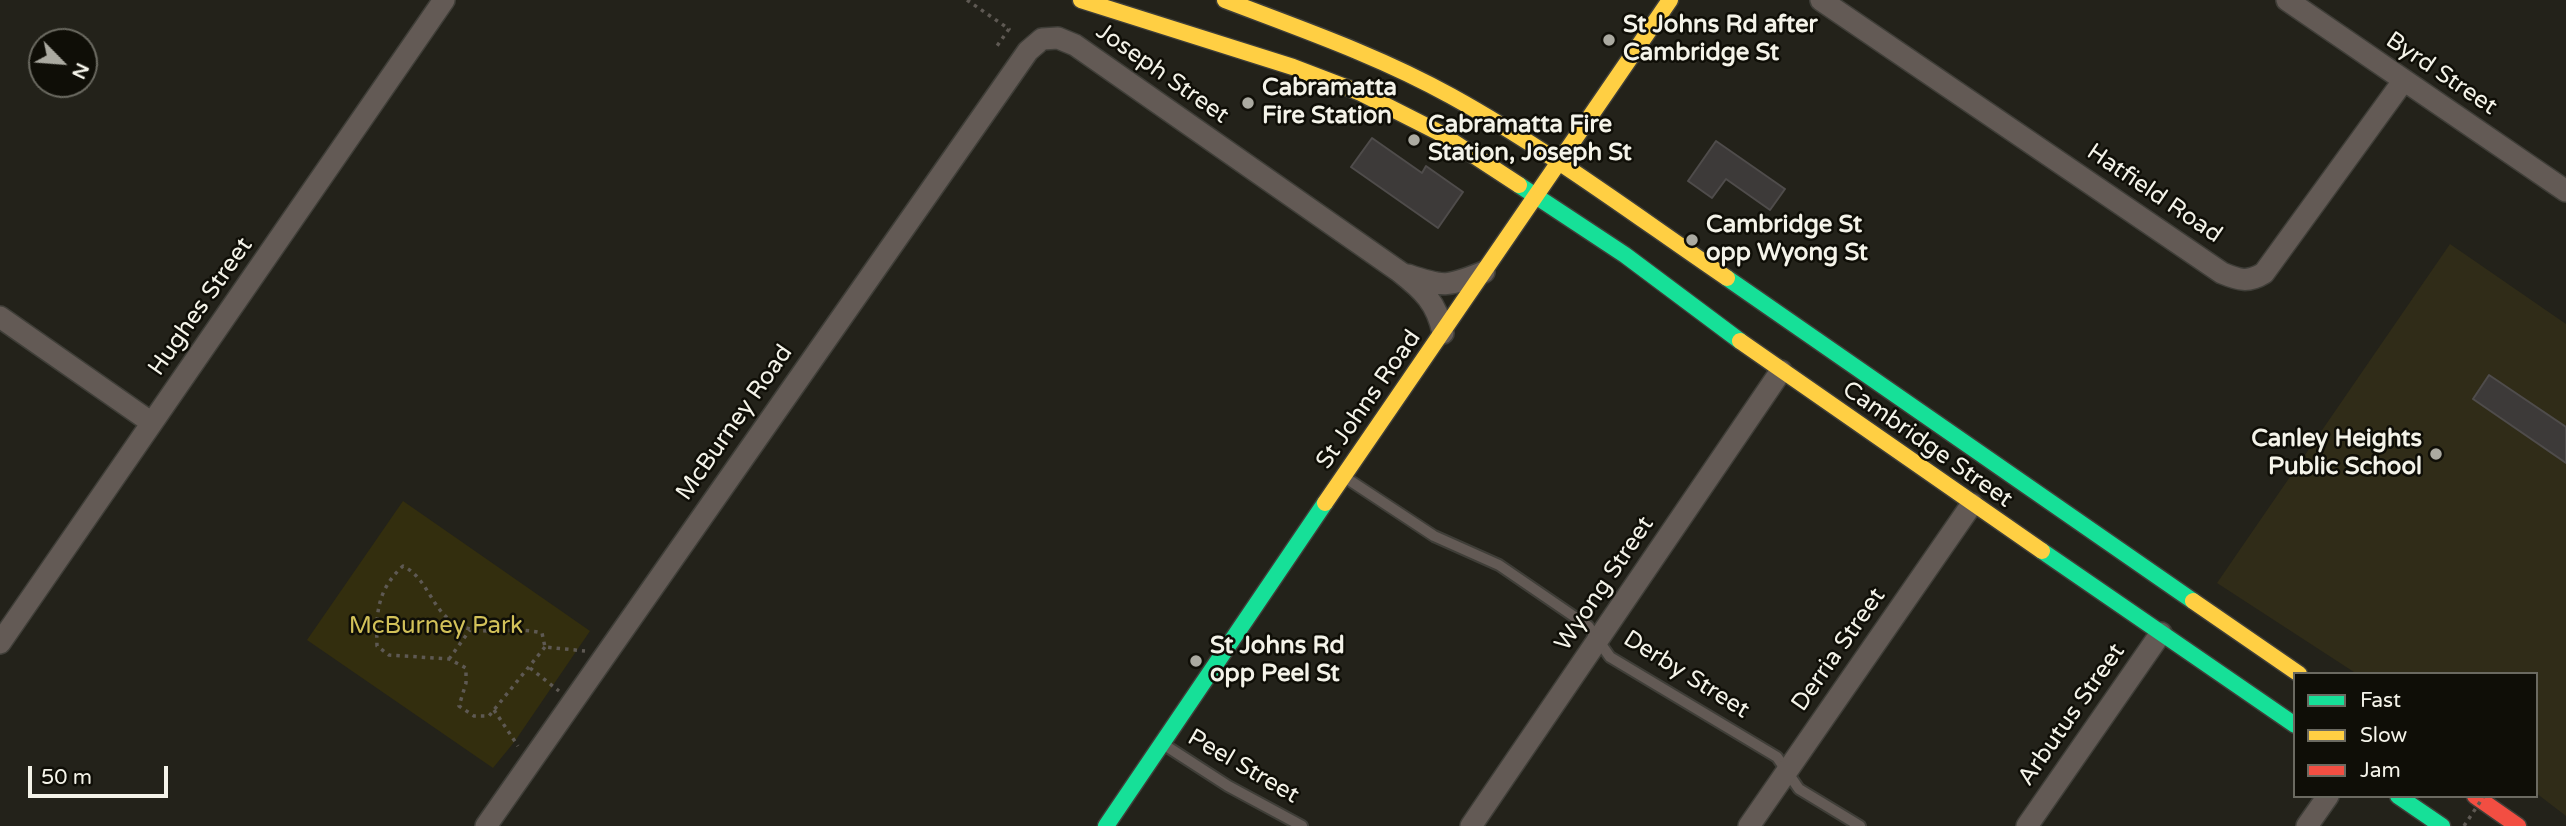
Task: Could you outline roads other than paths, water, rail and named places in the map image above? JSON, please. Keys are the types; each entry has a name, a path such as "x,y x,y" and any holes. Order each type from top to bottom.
{"main road":[{"name":"Joseph Street","path":"1081,0 1293,66 1362,93 1438,132 1537,196"},
{"path":"1225,0 1375,58 1451,96 1560,163"},
{"name":"St Johns Road","path":"1106,826 1670,0"},
{"name":"Cambridge Street","path":"1560,163 2297,672"},
{"name":"Cambridge Street","path":"1537,196 1625,255 1781,371 2293,724"},
{"path":"2401,798 2442,826"},
{"path":"2478,798 2518,826"}],"street":[{"name":"Hughes Street","path":"0,643 444,0"},
{"name":"Hatfield Road","path":"1821,0 2211,265 2239,281 2254,279 2264,273 2404,80"},
{"name":"Byrd Street","path":"2287,0 2566,191"},
{"name":"Joseph Street","path":"1028,51 1042,38 1058,38 1075,45 1400,272 1424,291 1440,316 1443,333"},
{"name":"McBurney Road","path":"486,826 1028,51"},
{"name":"Joseph Street","path":"1400,272 1426,281 1451,285 1486,271"},
{"path":"0,317 152,424"},
{"name":"Wyong Street","path":"1471,826 1781,371"},
{"name":"Derria Street","path":"1749,826 1972,504"},
{"name":"Arbutus Street","path":"2027,826 2161,633"},
{"path":"2307,826 2327,798"}],"lane":[{"name":"Derby Street","path":"1343,476 1434,536 1499,565 1588,626 1610,657 1777,757 1798,789 1860,826"},
{"name":"Peel Street","path":"1163,744 1228,786 1302,826"}],"place":[{"name":"St Johns Rd after Cambridge St","path":"1609,40"},
{"name":"Cabramatta Fire Station","path":"1248,103"},
{"name":"Cabramatta Fire Station, Joseph St","path":"1414,140"},
{"name":"Cambridge St opp Wyong St","path":"1692,240"},
{"name":"Canley Heights Public School","path":"2436,454"},
{"name":"St Johns Rd opp Peel St","path":"1196,661"}],"park label":[{"name":"McBurney Park","path":"436,627"}]}
